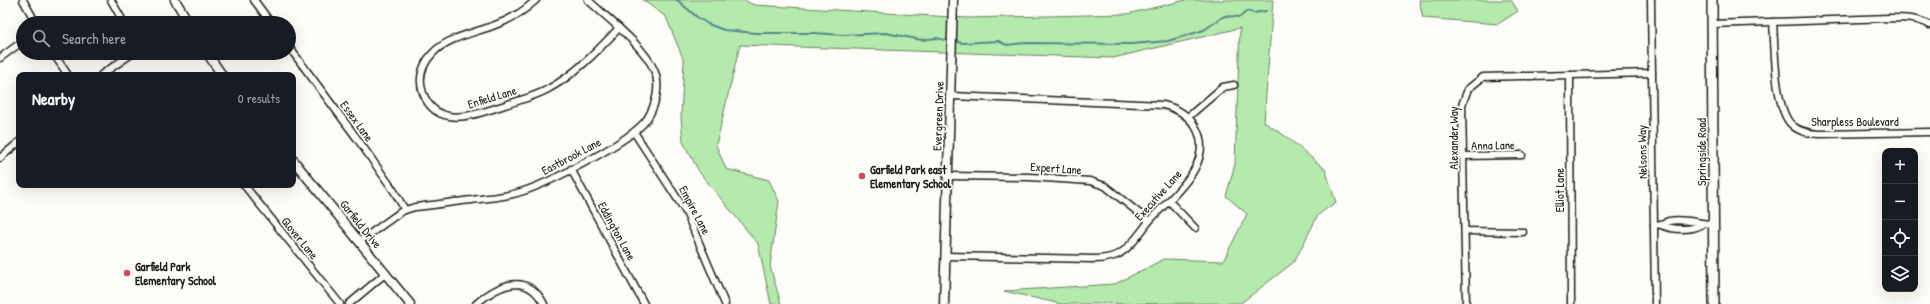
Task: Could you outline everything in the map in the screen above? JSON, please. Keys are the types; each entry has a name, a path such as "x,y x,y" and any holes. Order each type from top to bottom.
{"main road":[{"name":"Springside Road","path":"1712,0 1714,304"}],"street":[{"path":"23,0 32,16"},
{"path":"111,0 120,16"},
{"path":"175,0 184,16"},
{"path":"254,0 266,16"},
{"name":"Enfield Lane","path":"536,0 504,22 452,40 432,53 424,66 420,82 424,97 434,109 448,116 465,117 518,101 550,88 582,65 619,28"},
{"name":"Eastbrook Lane","path":"360,241 378,227 405,210 415,207 517,194 571,169 634,132 647,119 652,110 657,91 657,80 654,69 635,43 588,0"},
{"name":"Evergreen Drive","path":"944,304 954,0"},
{"name":"Nelsons Way","path":"1651,0 1652,74 1658,225 1655,304"},
{"path":"1712,24 1908,18 1925,22 1930,25"},
{"name":"Sharpless Boulevard","path":"1773,22 1779,100 1785,117 1793,126 1804,132 1818,134 1930,132"},
{"path":"0,58 16,46"},
{"name":"Essex Lane","path":"296,56 356,137 405,210"},
{"path":"58,60 66,72"},
{"path":"105,72 123,60"},
{"path":"212,60 220,72"},
{"name":"Alexander Way","path":"1466,304 1462,106 1468,89 1484,77 1652,74"},
{"name":"Elliot Lane","path":"1570,75 1571,304"},
{"path":"1188,117 1223,87 1234,85"},
{"name":"Executive Lane","path":"946,256 1083,260 1106,258 1126,250 1188,179 1197,163 1200,146 1197,130 1188,117 1182,111 1172,106 1154,103 951,96"},
{"name":"Empire Lane","path":"634,132 686,212 725,304"},
{"path":"0,158 16,145"},
{"name":"Anna Lane","path":"1463,156 1522,155"},
{"name":"Garfield Drive","path":"296,164 410,304"},
{"name":"Eddington Lane","path":"571,169 644,304"},
{"name":"Expert Lane","path":"948,176 1030,177 1090,181 1106,186 1149,222"},
{"name":"Glover Lane","path":"246,188 340,304"},
{"path":"1169,201 1195,228"},
{"path":"1658,225 1669,221 1695,221 1703,224 1714,224"},
{"path":"1465,232 1523,232"},
{"path":"349,304 386,273"},
{"path":"476,304 491,292 504,285 517,284 531,288 544,304"}],"green space":[{"path":"643,0 744,0 754,5 968,18 1127,14 1186,0 1273,0 1264,122 1288,138 1325,169 1336,202 1318,215 1294,262 1241,303 1061,304 1004,291 1115,284 1164,259 1223,261 1247,214 1226,196 1235,164 1240,28 1113,58 740,45 716,145 726,169 769,180 779,201 770,266 781,304 771,304 758,244 700,173 683,142 681,116 684,61 666,17"},
{"path":"1419,0 1511,0 1518,11 1498,24 1423,18"}],"waterway":[{"path":"677,0 697,17 708,24 724,30 756,33 815,33 842,35 886,33 922,40 936,38 949,41"},
{"path":"953,41 963,43 998,41 1007,45 1024,43 1132,44 1168,41 1204,30 1224,16 1240,17 1247,11 1254,13 1266,11"}],"place":[{"name":"Garfield Park east Elementary School","path":"862,176"},
{"name":"Garfield Park Elementary School","path":"127,273"}]}
